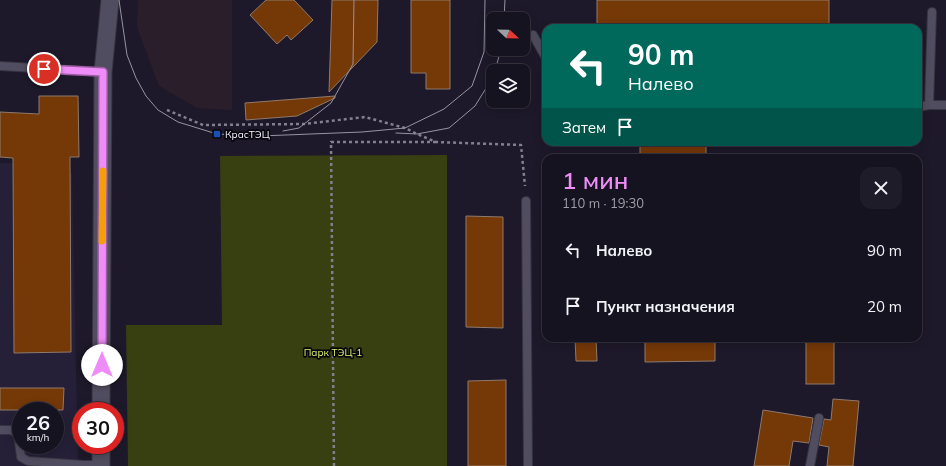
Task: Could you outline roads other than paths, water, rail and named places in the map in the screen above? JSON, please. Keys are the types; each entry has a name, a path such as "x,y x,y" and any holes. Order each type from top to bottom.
{"street":[{"path":"100,0 103,72 101,402"},
{"path":"103,72 110,0"},
{"path":"101,454 101,465"}],"lane":[{"path":"929,105 932,12"},
{"path":"533,35 542,51"},
{"path":"0,66 103,72"},
{"path":"922,106 946,105"},
{"path":"526,201 528,466"},
{"path":"810,466 819,418"},
{"path":"0,430 11,430 18,434 21,457 28,461 101,465"}],"tram line":[{"path":"119,0 127,55 136,78 146,96 158,110 178,122 217,134 260,136 362,132 405,128 444,109 472,86 484,52 485,0"},
{"path":"283,131 299,128 331,103 353,64 354,0"},
{"path":"504,12 505,0"},
{"path":"497,64 499,56"},
{"path":"396,133 417,134 449,128 475,106 486,88"}],"place":[{"name":"КрасТЭЦ","path":"217,134"}],"park label":[{"name":"Парк ТЭЦ-1","path":"333,352"}]}
